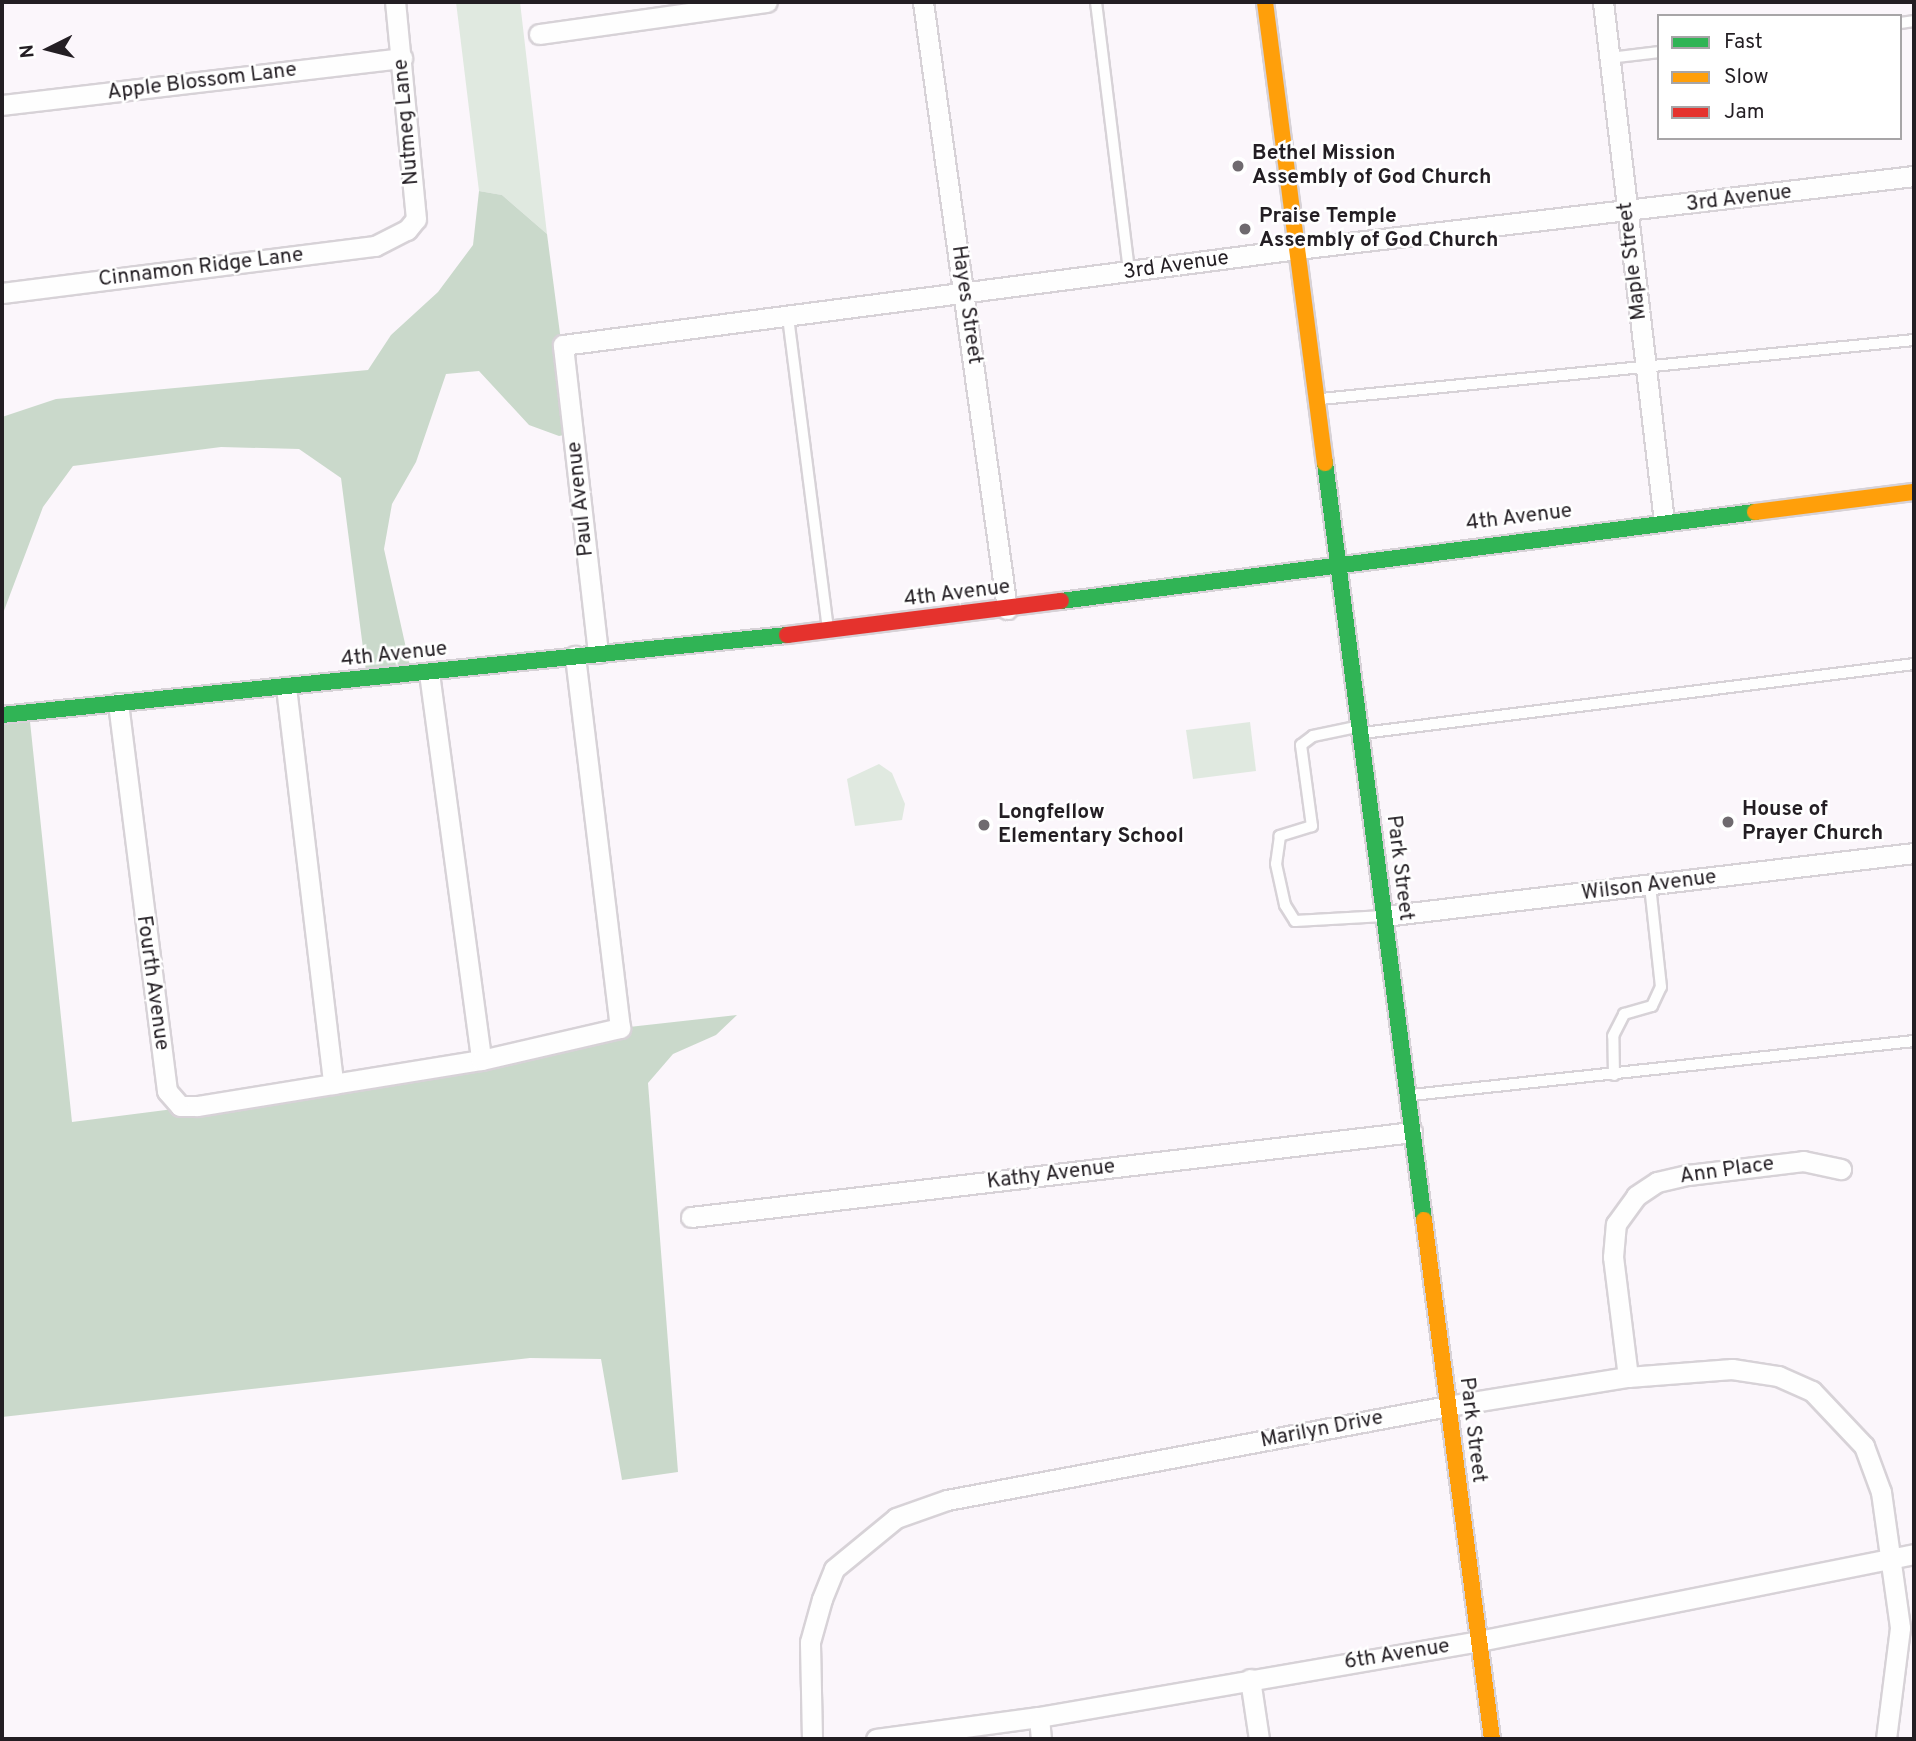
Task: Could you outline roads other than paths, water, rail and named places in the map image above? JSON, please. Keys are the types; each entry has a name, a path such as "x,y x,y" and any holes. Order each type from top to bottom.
{"street":[{"name":"Nutmeg Lane","path":"395,2 416,219 398,235"},
{"path":"539,34 767,2"},
{"name":"Hayes Street","path":"923,2 1007,609"},
{"name":"Park Street","path":"1265,2 1492,1739"},
{"name":"Maple Street","path":"1603,2 1664,520"},
{"name":"Apple Blossom Lane","path":"2,105 401,58"},
{"name":"3rd Avenue","path":"563,345 1297,249 1627,213 1914,176"},
{"name":"Cinnamon Ridge Lane","path":"2,293 375,246 398,235"},
{"name":"Paul Avenue","path":"563,345 598,653"},
{"name":"4th Avenue","path":"2,715 828,631 1664,520 1914,492"},
{"name":"Fourth Avenue","path":"118,703 167,1091 180,1106 197,1106 481,1060 620,1028 575,656"},
{"path":"429,673 481,1060"},
{"path":"286,687 333,1084"},
{"name":"Wilson Avenue","path":"1384,916 1914,853"},
{"name":"Kathy Avenue","path":"691,1217 1412,1132"},
{"name":"Ann Place","path":"1628,1377 1613,1257 1616,1224 1636,1196 1657,1182 1688,1175 1803,1161 1841,1169"},
{"name":"Marilyn Drive","path":"812,1739 810,1642 822,1598 834,1569 896,1518 947,1500 1448,1406 1628,1377 1732,1368 1778,1376 1812,1391 1864,1446 1881,1492 1900,1628 1886,1739"},
{"name":"6th Avenue","path":"876,1739 1039,1717 1479,1641 1914,1554"},
{"path":"1250,1679 1259,1739"},
{"path":"1039,1717 1041,1739"}],"lane":[{"path":"1096,2 1129,273"},
{"path":"1609,58 1657,52"},
{"path":"788,317 828,631"},
{"path":"1317,400 1914,340"},
{"path":"1384,916 1295,921 1285,905 1276,864 1280,836 1312,826 1301,745 1313,736 1914,664"},
{"path":"1614,1075 1613,1036 1624,1014 1652,1006 1661,986 1650,886"},
{"path":"1408,1096 1914,1041"}],"place":[{"name":"Bethel Mission Assembly of God Church","path":"1238,166"},
{"name":"Praise Temple Assembly of God Church","path":"1245,229"},
{"name":"House of Prayer Church","path":"1728,822"},
{"name":"Longfellow Elementary School","path":"984,825"}]}
